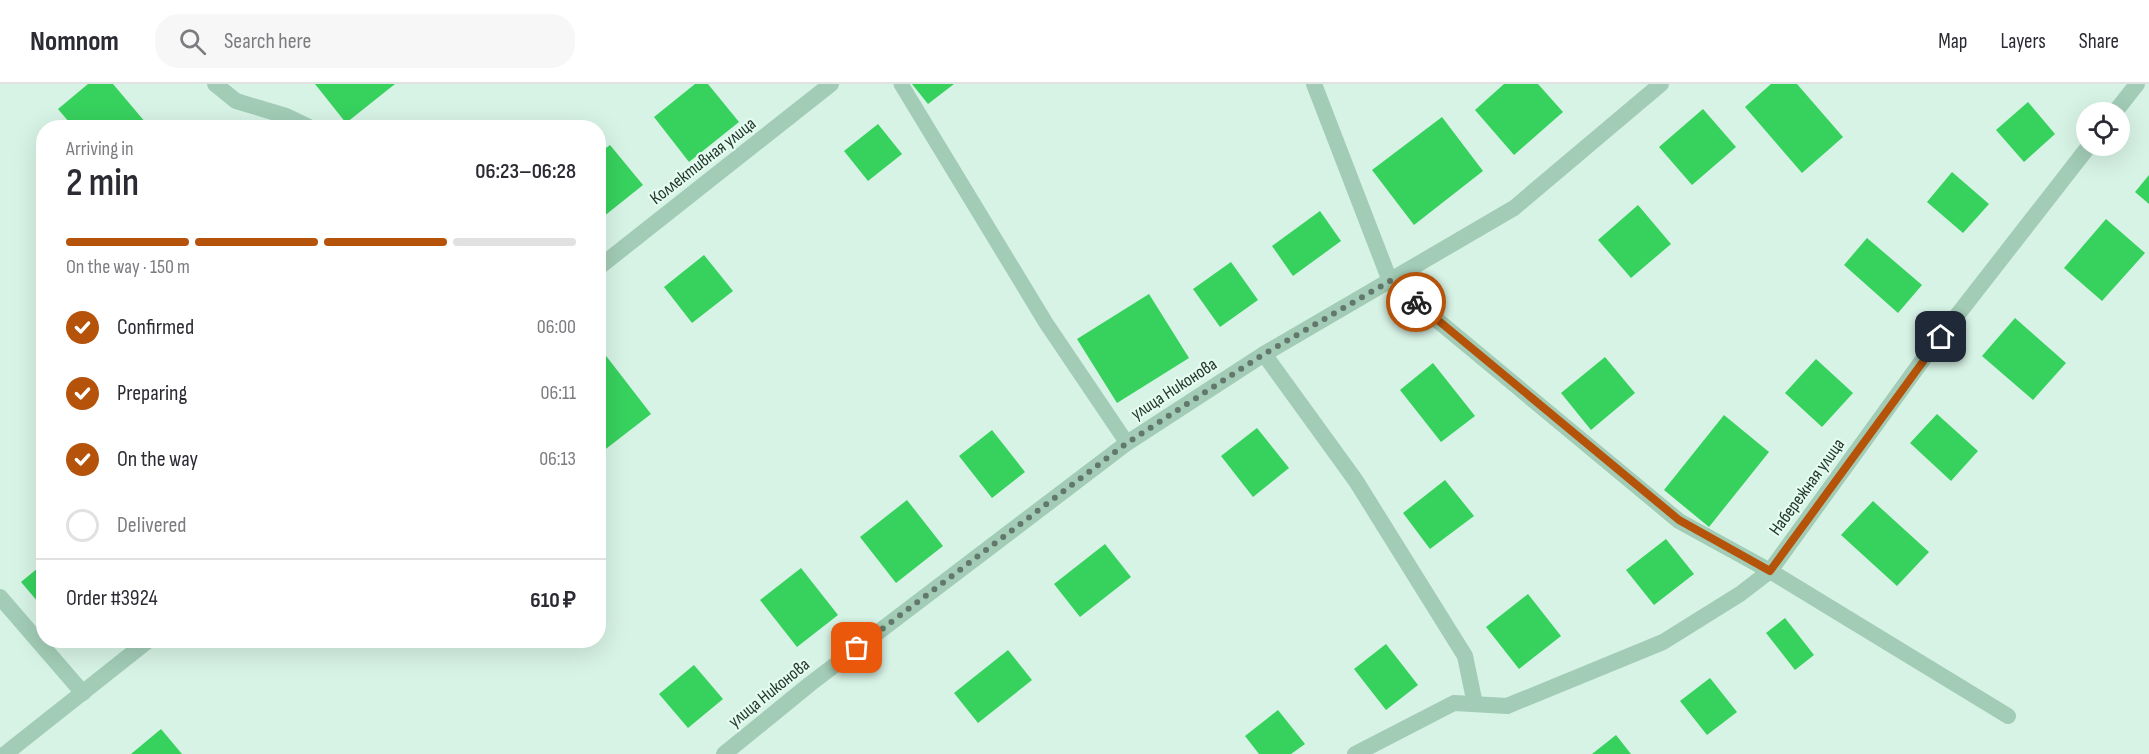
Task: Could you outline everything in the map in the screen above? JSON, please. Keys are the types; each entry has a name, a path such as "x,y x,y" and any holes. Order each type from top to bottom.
{"street":[{"path":"215,84 236,101 294,120"},
{"name":"Коллективная улица","path":"606,262 831,84"},
{"path":"1314,84 1390,281 1679,520 1770,571 2008,716"},
{"name":"улица Никонова","path":"724,754 818,678 1127,443 1264,354 1514,208 1661,84"},
{"path":"2123,102 2137,84"},
{"name":"Набережная улица","path":"1355,754 1454,703 1507,706 1663,642 1740,594 1770,571 1927,354 2081,156"},
{"path":"1264,354 1356,481 1465,656 1475,704"},
{"path":"0,597 36,639"},
{"path":"44,648 83,693"},
{"path":"5,754 139,648"}],"lane":[{"path":"901,84 1046,323 1127,443"}],"building":[{"path":"88,84 113,84 143,120 67,120 58,109"},
{"path":"315,84 395,84 350,120 344,120"},
{"path":"695,84 708,84 739,122 689,162 654,117"},
{"path":"912,84 954,84 928,104"},
{"path":"1504,84 1538,84 1563,112 1514,155 1475,110"},
{"path":"1771,84 1797,84 1843,137 1802,173 1745,107"},
{"path":"2028,102 2055,134 2024,162 1996,130"},
{"path":"1703,109 1736,147 1692,185 1659,147"},
{"path":"1442,117 1483,171 1414,225 1372,170"},
{"path":"878,124 902,154 868,181 844,151"},
{"path":"610,145 643,185 606,215 606,148"},
{"path":"1952,172 1989,204 1963,233 1927,202"},
{"path":"2149,175 2149,204 2135,192"},
{"path":"1638,205 1671,244 1631,278 1598,240"},
{"path":"1320,211 1341,241 1293,276 1272,246"},
{"path":"2106,219 2145,253 2102,301 2064,268"},
{"path":"1867,238 1922,285 1898,313 1844,265"},
{"path":"704,255 733,291 692,323 664,287"},
{"path":"1231,262 1258,300 1220,327 1193,289"},
{"path":"1149,294 1189,358 1117,403 1077,339"},
{"path":"2015,318 2066,363 2033,400 1982,356"},
{"path":"606,356 651,414 606,449"},
{"path":"1605,357 1635,393 1591,430 1561,393"},
{"path":"1816,359 1853,393 1822,427 1785,393"},
{"path":"1433,363 1475,416 1441,442 1400,390"},
{"path":"1937,414 1978,451 1951,481 1910,443"},
{"path":"1724,415 1769,452 1709,527 1664,490"},
{"path":"1257,428 1289,468 1253,497 1221,456"},
{"path":"992,430 1025,472 992,498 959,456"},
{"path":"1445,480 1474,516 1430,549 1403,513"},
{"path":"907,500 943,546 896,583 860,537"},
{"path":"1873,501 1929,552 1897,586 1841,535"},
{"path":"1666,539 1694,574 1654,605 1626,570"},
{"path":"1105,544 1131,577 1080,617 1054,584"},
{"path":"801,568 838,615 797,647 760,600"},
{"path":"36,570 36,600 21,582"},
{"path":"1528,594 1561,636 1519,669 1486,627"},
{"path":"1785,618 1814,655 1795,670 1766,633"},
{"path":"1386,644 1418,685 1386,710 1354,669"},
{"path":"1008,650 1032,680 978,723 954,693"},
{"path":"694,665 723,699 688,728 659,694"},
{"path":"1710,678 1737,712 1707,735 1680,701"},
{"path":"1278,710 1305,744 1291,754 1259,754 1245,736"},
{"path":"161,729 182,754 131,754"},
{"path":"1616,735 1631,754 1592,754"}],"way so far":[{"path":"857,648 1127,443 1264,354 1390,281 1416,302"}],"route":[{"path":"1416,302 1679,520 1770,571 1941,337"}]}
